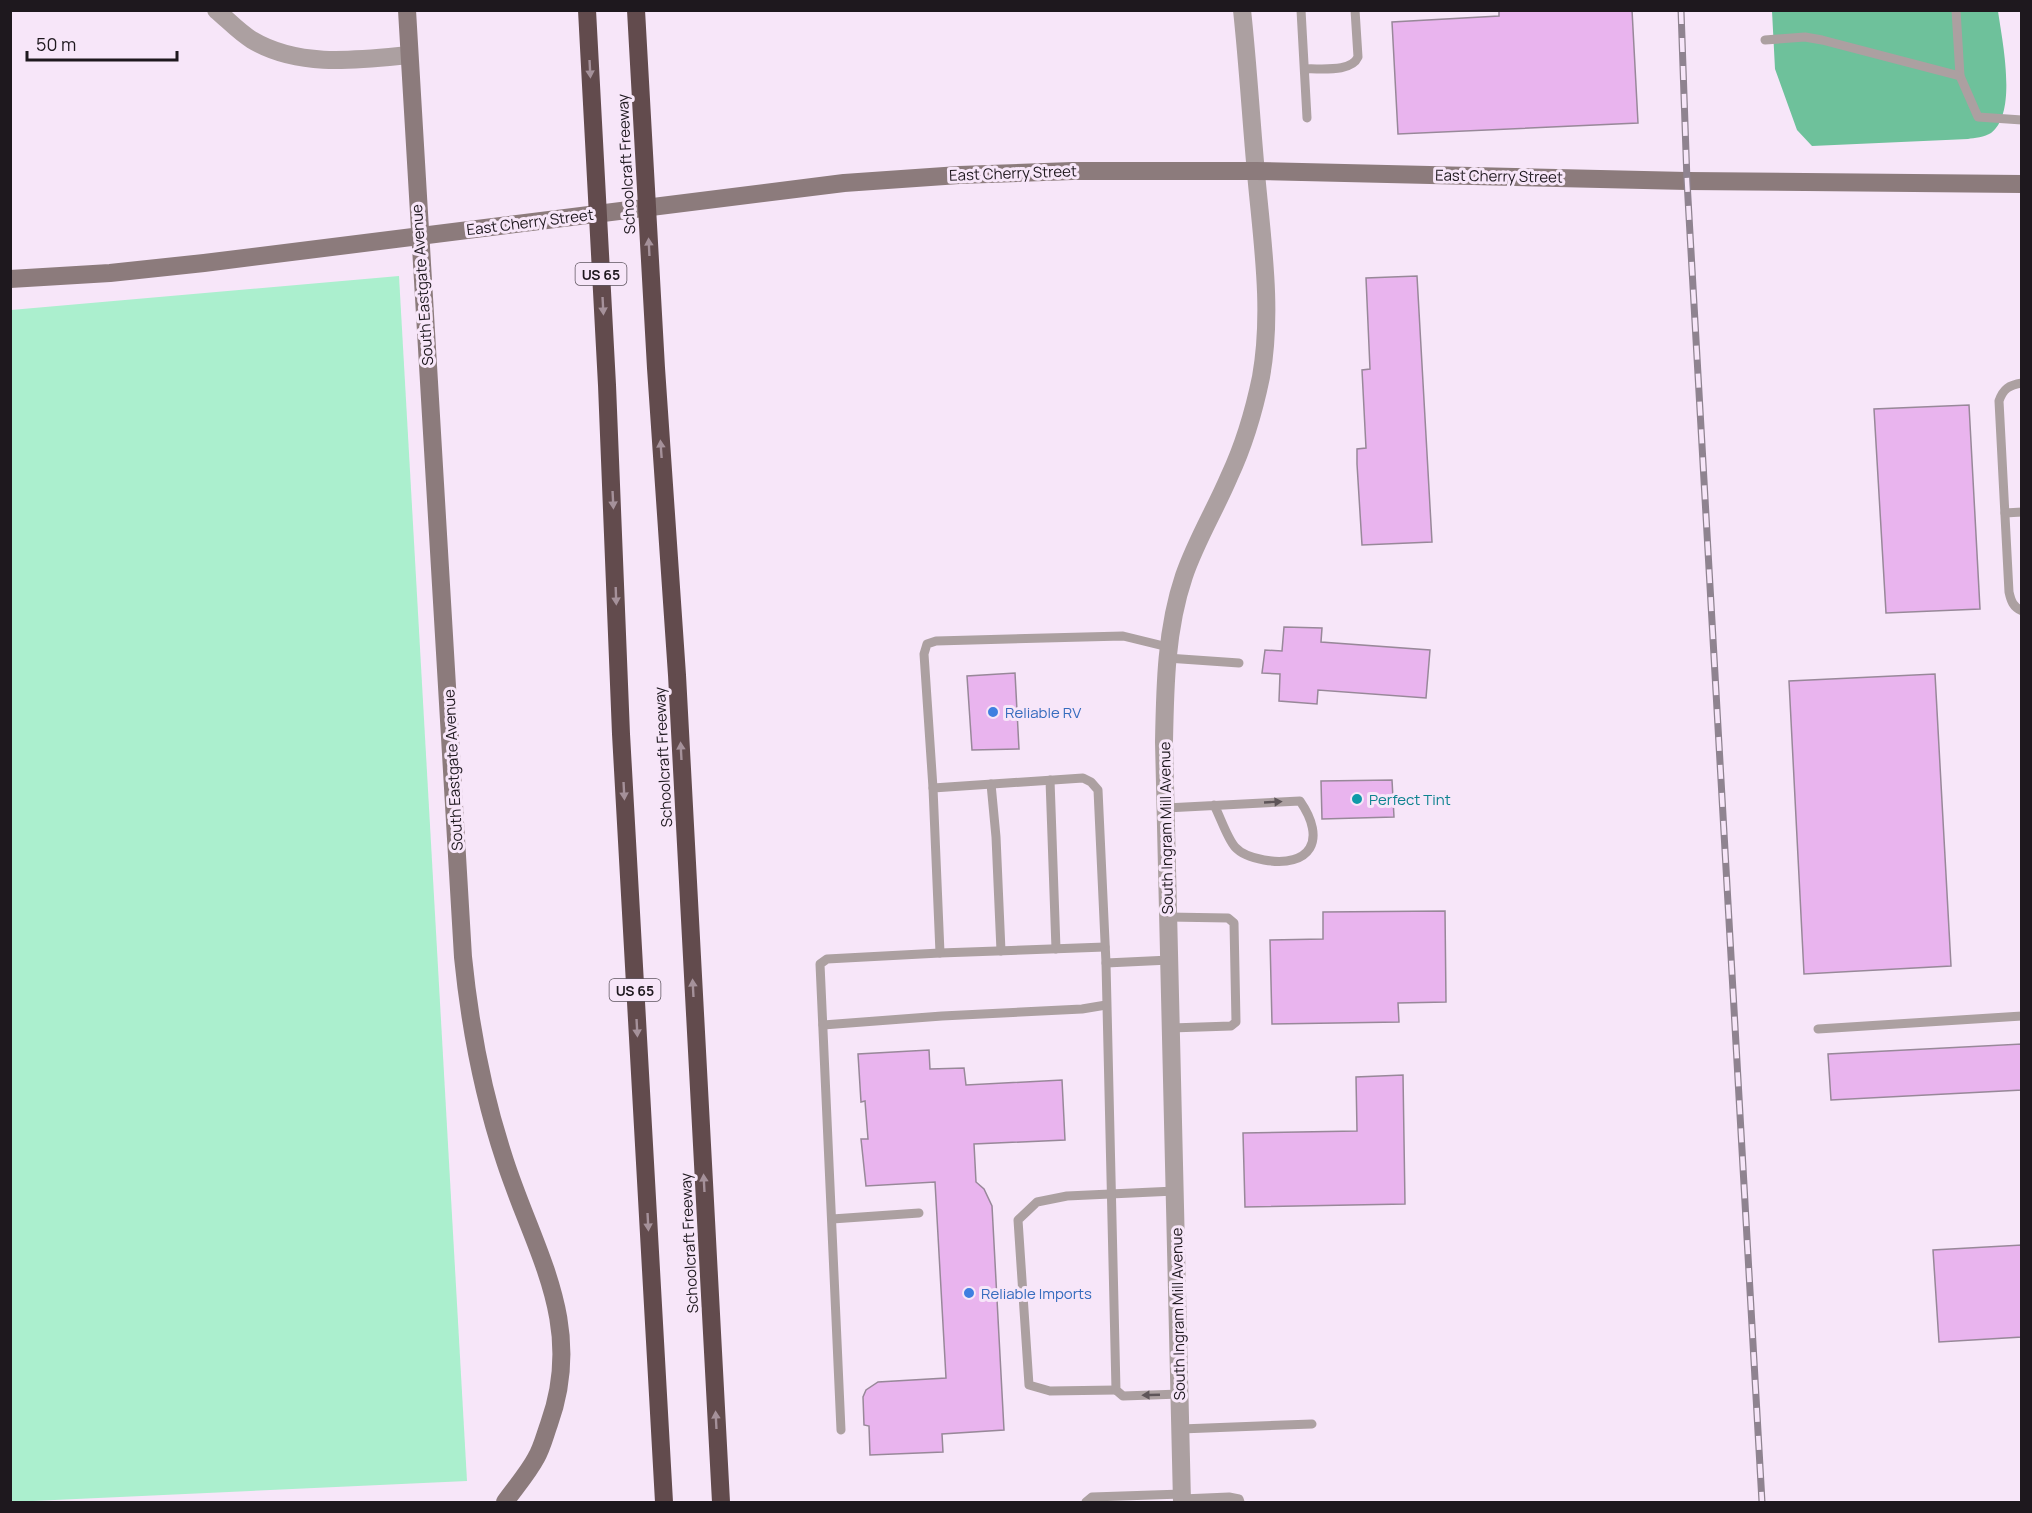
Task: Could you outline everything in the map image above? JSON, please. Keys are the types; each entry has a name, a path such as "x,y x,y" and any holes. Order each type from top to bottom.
{"highway":[{"name":"Schoolcraft Freeway","path":"587,10 607,385 622,757 664,1503"},
{"name":"Schoolcraft Freeway","path":"636,10 722,1503"},
{"path":"651,1503 661,1443"}],"street":[{"path":"216,10 251,39 279,52 311,59 349,61 409,55"},
{"name":"South Eastgate Avenue","path":"407,10 418,235 438,517 463,957 468,1003 488,1107 506,1164 548,1274 559,1313 563,1359 556,1404 537,1457 505,1503"},
{"name":"South Ingram Mill Avenue","path":"1182,1499 1164,742 1168,653 1184,577 1230,477 1244,440 1261,375 1267,304 1242,10"},
{"name":"East Cherry Street","path":"10,279 110,273 204,263 844,183 959,175 1072,171 1256,171 1688,181 2022,184"}],"lane":[{"path":"1301,10 1307,118"},
{"path":"1305,69 1348,67 1356,62 1358,57 1355,10"},
{"path":"1956,10 1960,76 1978,117 2022,120"},
{"path":"1765,40 1805,36 1960,76"},
{"path":"2022,383 2006,387 1999,401 2009,592 2016,608 2022,610"},
{"path":"2005,513 2022,512"},
{"path":"940,953 933,788 924,654 927,644 936,641 1123,636 1168,653 1239,663"},
{"path":"933,788 1083,778 1091,782 1098,790 1106,963 1111,1194 1119,1393"},
{"path":"1050,780 1056,949"},
{"path":"991,784 996,837 1001,951"},
{"path":"1166,808 1214,805 1300,801 1308,813 1314,835 1311,849 1304,856 1291,861 1275,862 1251,858 1234,847 1214,805"},
{"path":"1168,917 1228,918 1233,923 1235,967 1236,1022 1231,1026 1172,1028"},
{"path":"841,1430 820,964 827,959 1105,947"},
{"path":"1106,963 1170,960"},
{"path":"823,1025 1082,1009 1106,1005"},
{"path":"1818,1029 2022,1016"},
{"path":"1175,1191 1067,1196 1037,1202 1018,1220 1029,1385 1050,1391 1180,1394"},
{"path":"832,1220 919,1213"},
{"path":"1181,1429 1312,1424"},
{"path":"1086,1503 1092,1497 1182,1499 1229,1497 1239,1499 1240,1503"}],"green space":[{"path":"1772,11 1998,11 2006,75 2004,110 1999,123 1991,133 1968,139 1812,146 1797,130 1775,69"},
{"path":"399,276 467,1481 11,1502 11,310"}],"building":[{"path":"1499,10 1632,10 1638,123 1398,134 1392,22 1499,16"},
{"path":"1417,276 1432,542 1362,545 1357,449 1366,448 1362,370 1370,369 1366,278"},
{"path":"1969,405 1980,609 1886,613 1874,409"},
{"path":"1284,627 1322,628 1321,642 1430,650 1426,698 1318,690 1317,704 1279,701 1280,674 1262,673 1265,650 1282,651"},
{"name":"Reliable RV","path":"1015,673 1019,749 972,750 967,676"},
{"path":"1935,674 1951,966 1804,974 1789,681"},
{"name":"Perfect Tint","path":"1392,780 1394,817 1322,819 1321,781"},
{"path":"1445,911 1446,1002 1398,1003 1399,1022 1272,1024 1270,940 1323,939 1323,912"},
{"path":"2022,1044 2022,1090 1831,1100 1828,1054"},
{"name":"Reliable Imports","path":"929,1050 930,1069 964,1068 966,1085 1062,1080 1065,1140 974,1144 976,1182 984,1189 992,1206 1004,1430 942,1434 943,1452 870,1455 869,1426 864,1425 863,1397 866,1390 878,1382 946,1378 935,1182 866,1186 861,1139 868,1139 865,1101 861,1102 858,1054"},
{"path":"1403,1075 1405,1204 1245,1207 1243,1133 1357,1131 1356,1077"},
{"path":"2022,1245 2022,1337 1939,1342 1933,1250"}],"railway":[{"path":"1681,10 1687,181 1762,1502"}],"place":[{"name":"Reliable RV","path":"993,712"},
{"name":"Perfect Tint","path":"1357,799"},
{"name":"Reliable Imports","path":"969,1293"}]}
